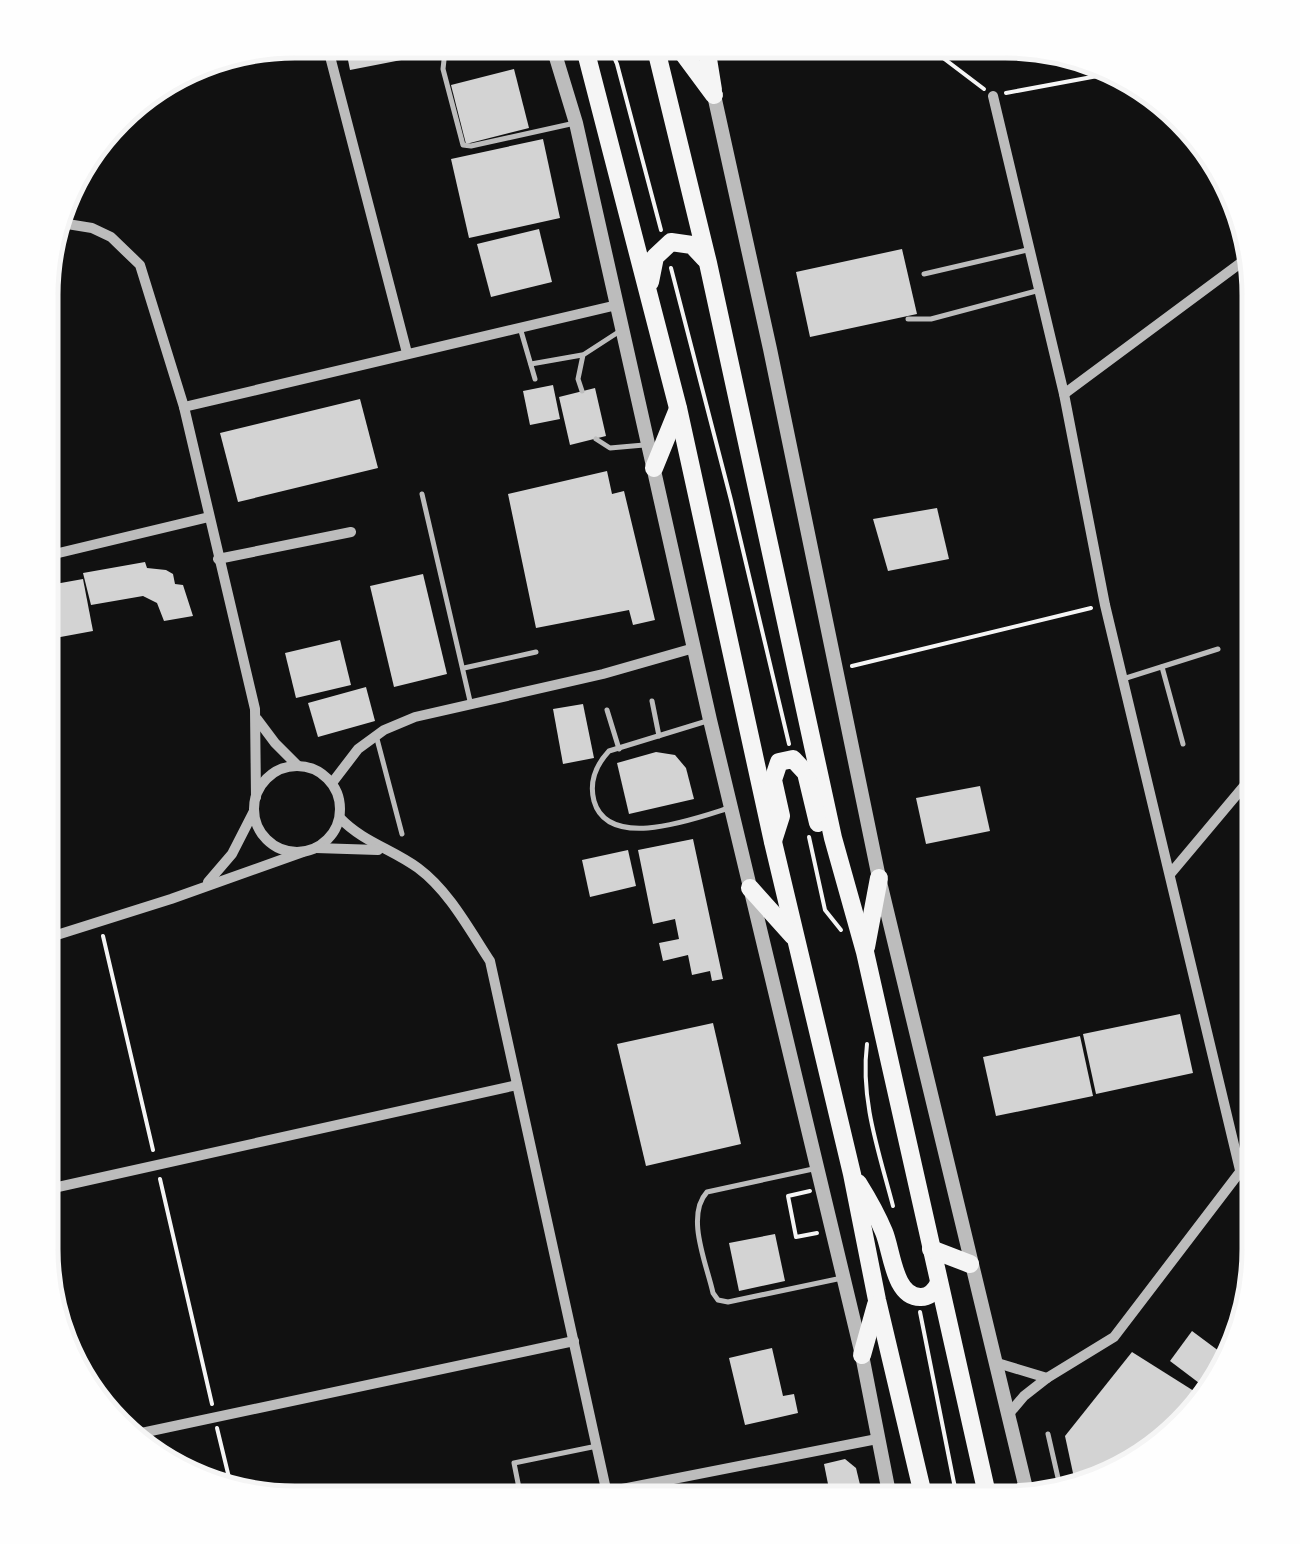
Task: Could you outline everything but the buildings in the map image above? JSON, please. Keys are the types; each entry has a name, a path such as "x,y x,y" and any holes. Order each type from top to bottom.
{"main road":[{"path":"587,58 678,408 921,1486"},
{"path":"658,58 985,1486"},
{"path":"687,58 714,95"},
{"path":"708,58 714,95"},
{"path":"650,296 653,264 664,246 678,241 692,245 708,263"},
{"path":"654,468 678,408"},
{"path":"773,842 781,816 774,773 780,762 793,759 806,773 828,863 846,886"},
{"path":"865,952 878,878"},
{"path":"750,888 791,933 799,948"},
{"path":"852,1174 874,1208 903,1288 922,1298 939,1284"},
{"path":"931,1249 970,1264"},
{"path":"862,1355 877,1300"}],"street":[{"path":"330,58 407,353"},
{"path":"557,58 576,122 710,720 862,1355 888,1486"},
{"path":"714,95 878,878 1025,1485"},
{"path":"993,96 1064,394 1105,605 1240,1170"},
{"path":"69,224 92,228 110,237 140,265 184,407 257,718 254,811 232,854 204,887"},
{"path":"1064,394 1240,263"},
{"path":"184,407 617,306"},
{"path":"58,554 209,517"},
{"path":"218,559 351,532"},
{"path":"332,782 358,750 376,736 415,717 602,674 694,648"},
{"path":"257,718 298,766"},
{"path":"58,935 316,848 327,841 340,818 332,782 311,768 298,766 272,774 256,797"},
{"path":"1171,873 1242,788"},
{"path":"254,811 264,837 275,846 303,852"},
{"path":"340,818 360,837 418,868 441,891 490,961 605,1486"},
{"path":"316,848 384,850"},
{"path":"58,1187 517,1084"},
{"path":"1007,1416 1047,1378 1114,1337 1242,1168"},
{"path":"144,1433 574,1342"},
{"path":"994,1362 1047,1378"},
{"path":"664,1486 877,1440"}],"lane":[{"path":"444,60 443,70 463,145 576,122"},
{"path":"924,274 1030,249"},
{"path":"908,318 932,319 1040,290"},
{"path":"520,328 535,378"},
{"path":"531,364 583,355 622,330"},
{"path":"582,391 578,379 583,355"},
{"path":"596,439 610,448 648,444"},
{"path":"422,494 471,704"},
{"path":"1124,680 1218,648"},
{"path":"464,668 536,652"},
{"path":"1162,666 1183,744"},
{"path":"652,700 659,736"},
{"path":"607,710 618,748"},
{"path":"710,720 609,752 599,761 590,788 596,810 633,831 731,808"},
{"path":"376,736 402,834"},
{"path":"816,1169 707,1192 701,1199 697,1213 713,1293 718,1300 728,1302 842,1278"},
{"path":"1048,1434 1058,1480"},
{"path":"518,1486 514,1463 597,1446"}],"path":[{"path":"943,58 993,96 1097,76"},
{"path":"835,670 1105,605"},
{"path":"100,922 229,1477"},
{"path":"796,1237 788,1196 820,1190"}]}
